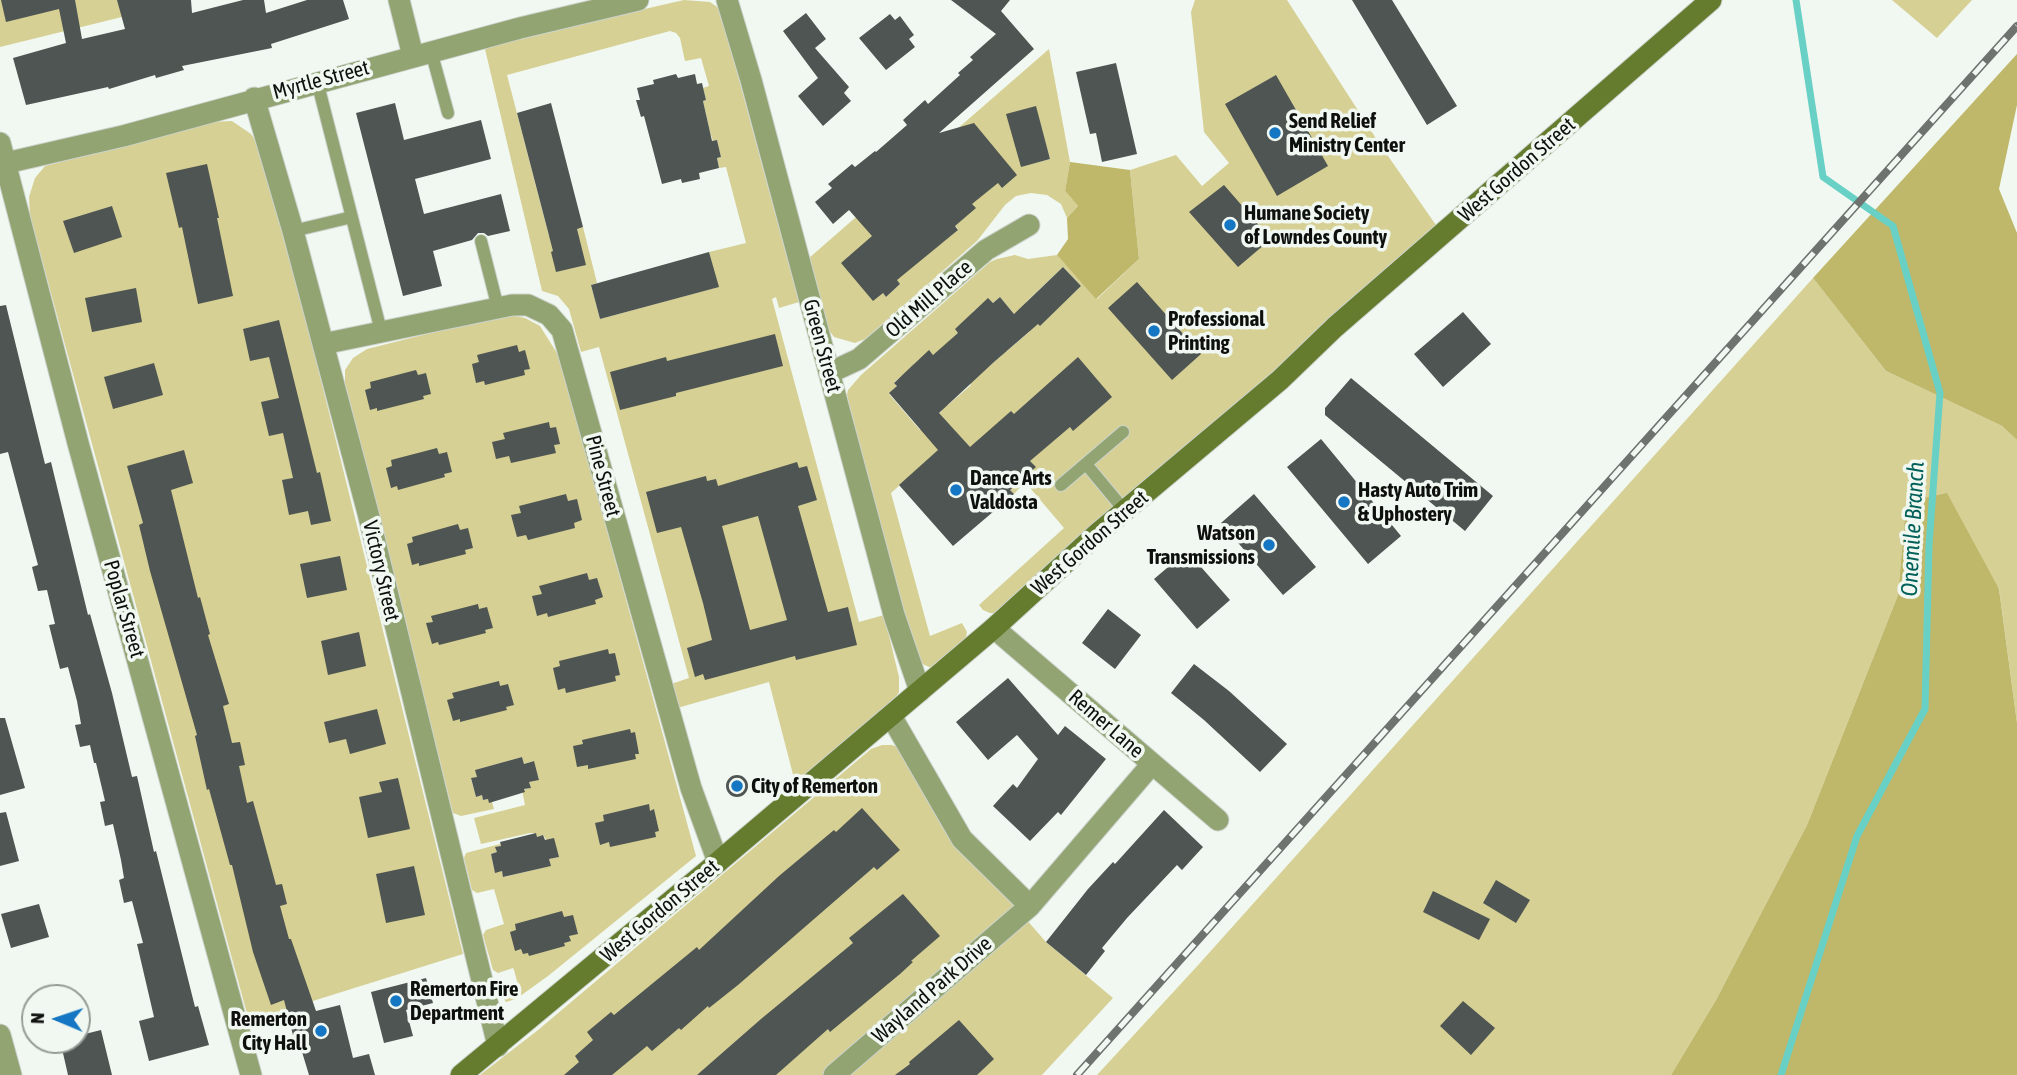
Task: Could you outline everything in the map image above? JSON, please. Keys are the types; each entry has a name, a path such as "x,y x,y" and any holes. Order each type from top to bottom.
{"street":[{"path":"399,0 422,53"},
{"name":"Myrtle Street","path":"3,153 123,136 422,53 638,0"},
{"name":"Green Street","path":"727,0 751,80 894,615 920,691"},
{"name":"West Gordon Street","path":"461,1075 994,628 1711,0"},
{"name":"Victory Street","path":"254,98 293,231 368,513 498,1046"},
{"name":"Poplar Street","path":"3,153 82,457 251,1075"},
{"name":"Old Mill Place","path":"830,373 859,359 986,250 1029,225"},
{"name":"Pine Street","path":"323,344 498,308 528,305 550,315 562,331 691,788 718,862"},
{"name":"Remer Lane","path":"994,628 1218,820"},
{"path":"891,716 962,839 1030,906"},
{"name":"Wayland Park Drive","path":"834,1075 1030,906 1152,764"},
{"path":"0,1035 10,1075"}],"lane":[{"path":"422,53 447,113"},
{"path":"317,81 381,331"},
{"path":"293,231 352,217"},
{"path":"481,241 498,308"},
{"path":"1060,485 1123,432"},
{"path":"1086,464 1125,511"}],"shaded area":[{"path":"0,0 191,0 0,47"},
{"path":"684,0 710,2 720,9 799,302 779,308 776,297 772,299 859,622 884,615 899,677 899,692 893,701 796,786 769,682 677,708 671,684 689,678 599,347 581,352 569,309 558,296 542,291 485,49 544,32","holes":["670,31 680,38 685,61 701,58 709,86 703,88 706,100 703,101 710,132 713,141 717,140 721,157 717,158 719,168 726,167 746,243 709,252 718,287 600,319 591,285 597,283 583,227 549,236 507,75"]},
{"path":"1195,0 1287,0 1379,143 1438,228 997,613 983,610 979,605 1064,528 1025,482 1014,494 957,434 891,493 930,636 962,623 967,632 965,641 937,666 929,667 918,662 913,652 847,395 848,390 861,375 990,262 997,259 1015,255 1028,259 1057,255 1097,299 1139,259 1130,170 1176,155 1202,186 1229,163 1204,132 1191,12","holes":["1063,267 1081,286 1040,325 1026,302","1000,297 1029,332 1007,351 973,312 988,299 993,303","969,318 1001,356 980,374 958,333","941,349 971,385 948,405 914,364 929,351 933,355","908,371 942,411 920,430 889,394 897,386 894,382"]},
{"path":"1892,0 1972,0 1937,38"},
{"path":"1049,49 1070,162 1065,191 1078,206 1067,218 1061,204 1047,195 1031,193 1016,196 1005,205 977,241 865,339 855,343 834,337 828,329 809,258","holes":["1035,106 1050,159 1031,164 1029,157","922,187 958,229 942,243","865,243 900,284 886,297"]},
{"path":"2017,54 2017,105 1999,189 2017,233 2017,440 2002,426 1886,371 1813,278"},
{"path":"232,121 251,134 265,154 463,954 249,1021 30,216 29,197 35,178 45,166 209,122"},
{"path":"1070,162 1130,170 1139,259 1096,299 1057,255 1068,239 1067,218 1078,206 1065,191"},
{"path":"1813,278 1886,371 2002,426 2017,440 2017,723 1999,588 1906,502 1898,595 1807,825 1716,1000 1671,1075 1097,1075 1200,963"},
{"path":"506,314 525,318 540,326 560,358 696,856 548,976 516,999 506,1002 500,993 505,988 518,985 514,970 513,968 498,973 493,970 483,935 486,930 504,924 494,889 477,893 472,890 464,858 466,853 500,844 501,846 496,847 497,852 491,854 495,872 502,871 504,877 550,866 549,859 558,857 543,835 537,837 535,833 530,833 481,844 474,818 525,805 522,790 530,788 529,782 539,779 533,761 524,764 522,757 476,770 477,777 471,779 476,797 482,795 483,800 488,799 494,809 461,816 453,813 345,383 345,370 353,358 367,349"},
{"path":"1947,493 1999,589 2017,723 2017,1075 1671,1075 1716,1000 1807,825 1898,595 1906,502"},
{"path":"892,745 904,750 977,863 1046,942 1113,998 1042,1075 480,1075 538,1030 871,749"}],"building":[{"path":"1,0 75,0 82,39 125,29 117,0 191,0 192,13 243,0 264,0 266,13 307,0 343,0 349,19 271,44 272,48 182,66 184,70 156,78 155,75 109,89 108,87 26,105 13,58 66,43 59,9 6,22"},
{"path":"951,0 1010,0 1001,11 1034,49 939,133 974,123 1017,175 1002,188 998,183 972,204 976,208 955,226 958,230 897,280 900,284 886,297 883,293 873,301 841,263 872,236 849,210 833,224 815,202 832,188 828,184 852,164 855,167 876,152 907,125 903,120 925,100 928,104 960,75 958,73 973,60 970,57 996,34"},
{"path":"1352,0 1392,0 1457,106 1427,125"},
{"path":"806,13 826,39 815,48 849,87 844,93 851,101 823,126 798,96 818,78 783,31"},
{"path":"890,14 895,20 900,16 914,35 909,39 915,47 886,70 859,38"},
{"path":"1116,63 1137,154 1102,162 1096,133 1090,134 1076,72"},
{"path":"676,74 678,78 695,74 697,84 702,83 712,141 717,140 721,157 717,158 719,168 699,173 700,179 682,183 681,179 662,184 644,116 641,117 636,100 640,100 637,88 654,84 653,80"},
{"path":"1276,75 1328,166 1277,196 1225,104"},
{"path":"395,103 404,140 481,120 491,159 415,179 424,214 501,194 510,231 488,236 478,233 472,240 433,251 442,286 403,296 356,113"},
{"path":"551,103 583,227 577,229 586,265 556,272 517,113"},
{"path":"1036,106 1050,159 1021,167 1006,114"},
{"path":"207,164 233,296 198,304 182,227 179,228 166,173"},
{"name":"Humane Society of Lowndes County","path":"1224,185 1271,239 1238,267 1189,212"},
{"path":"112,206 122,237 74,253 63,221"},
{"path":"709,252 719,287 600,319 591,285"},
{"path":"1063,267 1081,286 1040,326 1038,324 939,413 970,447 1011,411 1014,414 1078,357 1112,397 1073,431 1070,427 1030,461 1036,467 1010,490 1014,494 953,546 899,485 938,450 889,393 897,386 894,383 929,350 933,355 958,333 955,329 988,298 993,303 1000,297 1014,314"},
{"name":"Professional Printing","path":"1137,282 1201,354 1172,380 1108,308"},
{"path":"136,288 142,322 92,332 85,298"},
{"path":"6,305 45,464 51,462 88,615 90,614 112,693 132,777 137,776 195,1007 198,1006 209,1045 149,1061 139,1021 154,1017 137,944 143,943 132,901 124,903 119,880 124,878 121,860 113,824 105,826 100,802 105,801 96,763 90,745 80,747 75,725 81,724 77,701 68,667 60,669 49,625 55,624 47,590 38,591 32,567 38,565 8,452 0,454 0,306"},
{"path":"1463,312 1491,344 1443,387 1414,354"},
{"path":"279,320 331,521 311,525 308,511 289,515 282,480 293,478 283,433 269,436 261,402 279,398 269,357 250,361 243,329"},
{"path":"775,334 783,366 620,410 610,372"},
{"path":"517,345 519,352 525,350 530,369 524,370 525,375 485,385 484,381 476,383 472,364 479,362 477,355"},
{"path":"154,363 163,395 113,409 104,377"},
{"path":"416,370 418,375 426,373 431,394 423,396 424,399 377,411 377,408 370,410 365,390 371,388 370,382"},
{"path":"1351,378 1493,496 1465,531 1325,415 1325,408"},
{"path":"549,422 550,428 556,427 560,444 554,445 556,453 511,463 509,456 496,459 492,442 505,439 503,433"},
{"name":"Hasty Auto Trim & Uphostery","path":"1321,439 1401,536 1368,564 1287,467"},
{"path":"437,448 439,454 447,452 452,472 444,474 445,477 398,490 397,486 391,488 386,468 392,466 391,460"},
{"path":"184,450 193,483 171,490 198,598 200,597 210,634 208,635 229,704 223,706 232,743 240,742 245,765 239,766 247,803 253,801 276,885 282,884 287,904 280,906 289,939 316,1011 340,1005 353,1058 369,1054 375,1075 309,1075 299,1042 295,1043 284,1000 271,1005 253,952 232,865 209,789 207,790 195,736 197,735 150,571 139,525 143,523 127,466"},
{"path":"797,462 799,468 807,466 817,500 798,506 828,612 848,607 857,645 796,660 795,656 705,680 703,674 695,677 687,648 712,640 703,603 681,527 657,533 646,492 706,476 707,481 716,479 718,486","holes":["758,516 787,620 750,630 722,526"]},
{"path":"566,494 568,501 577,499 582,520 574,523 575,528 528,540 526,535 517,537 511,515 521,513 519,506"},
{"name":"Watson Transmissions","path":"1254,494 1316,567 1283,595 1221,523"},
{"path":"458,524 460,530 468,528 473,548 465,550 466,554 419,566 419,563 412,565 407,544 413,542 412,537"},
{"path":"1187,551 1230,600 1197,629 1154,579"},
{"path":"340,556 347,590 307,598 300,564"},
{"path":"587,573 589,580 597,578 603,597 595,600 596,604 548,617 547,613 537,616 532,596 542,594 539,586"},
{"path":"478,604 479,609 487,607 493,628 485,630 486,633 439,645 438,642 432,644 426,623 433,622 431,616"},
{"path":"1108,609 1141,635 1115,669 1082,643"},
{"path":"359,632 366,666 328,675 321,641"},
{"path":"608,649 609,654 615,653 620,675 615,676 616,681 566,693 565,688 558,690 553,668 560,666 559,661"},
{"path":"1194,664 1229,691 1287,744 1260,772 1171,693"},
{"path":"1008,678 1058,735 1065,726 1106,759 1061,815 1058,812 1030,841 993,806 1013,784 1017,788 1038,759 1017,735 988,760 956,722"},
{"path":"499,681 500,686 508,684 514,705 506,707 507,710 460,722 460,719 453,721 447,700 454,698 452,693"},
{"path":"377,709 386,744 350,754 346,739 329,743 324,722"},
{"path":"0,718 5,718 25,788 0,795"},
{"path":"630,729 631,733 635,732 639,754 635,754 636,759 588,769 588,765 577,767 573,746 583,744 582,740"},
{"path":"522,757 524,764 534,761 539,780 529,782 531,788 489,803 488,799 483,800 482,795 476,797 471,778 477,777 475,770"},
{"name":"City of Remerton","path":"737,775 745,778 748,786 745,794 737,797 729,794 726,786 729,778"},
{"path":"398,778 410,829 368,838 359,797 382,792 379,782"},
{"path":"649,804 650,811 654,809 659,831 655,832 656,837 610,847 609,842 600,845 595,823 604,821 603,815"},
{"path":"862,808 900,850 877,870 874,867 738,985 652,1051 647,1046 612,1075 564,1075 579,1062 575,1056 593,1040 587,1032 611,1012 614,1015 697,947 699,950 779,876"},
{"path":"1164,810 1203,847 1182,870 1177,865 1127,918 1102,948 1105,951 1086,975 1046,942 1088,889 1113,862 1115,864"},
{"path":"6,812 19,861 0,866 0,813"},
{"path":"536,833 537,837 543,835 545,840 554,838 559,857 549,859 551,866 503,877 502,871 495,873 491,854 497,852 495,847 501,846 500,842"},
{"path":"414,866 425,915 386,923 376,874"},
{"path":"1496,880 1530,900 1516,923 1483,903"},
{"path":"1433,891 1490,919 1479,940 1423,912"},
{"path":"903,894 940,936 900,974 830,1032 828,1029 776,1075 697,1075 853,943 849,938"},
{"path":"39,904 49,937 11,948 1,914"},
{"path":"562,911 564,917 573,915 578,934 569,936 571,941 564,943 565,946 529,956 528,953 523,954 521,949 515,951 510,932 516,930 515,924"},
{"path":"426,978 433,1003 406,1010 413,1036 384,1043 371,992"},
{"path":"1463,1001 1495,1028 1471,1055 1440,1026"},
{"path":"959,1020 994,1059 977,1075 895,1075 910,1064 909,1062"},
{"path":"101,1030 112,1075 68,1075 63,1054 91,1054 91,1032"}],"waterway":[{"name":"Onemile Branch","path":"1781,1075 1857,836 1925,709 1929,545 1940,393 1893,226 1823,177 1796,0"}],"railway":[{"path":"1077,1075 2017,26"}],"place":[{"name":"Send Relief Ministry Center","path":"1275,133"},
{"name":"Humane Society of Lowndes County","path":"1230,225"},
{"name":"Professional Printing","path":"1154,331"},
{"name":"Dance Arts Valdosta","path":"956,490"},
{"name":"Hasty Auto Trim & Uphostery","path":"1344,502"},
{"name":"Watson Transmissions","path":"1269,545"},
{"name":"City of Remerton","path":"737,786"},
{"name":"Remerton Fire Department","path":"396,1001"},
{"name":"Remerton City Hall","path":"321,1031"}]}
